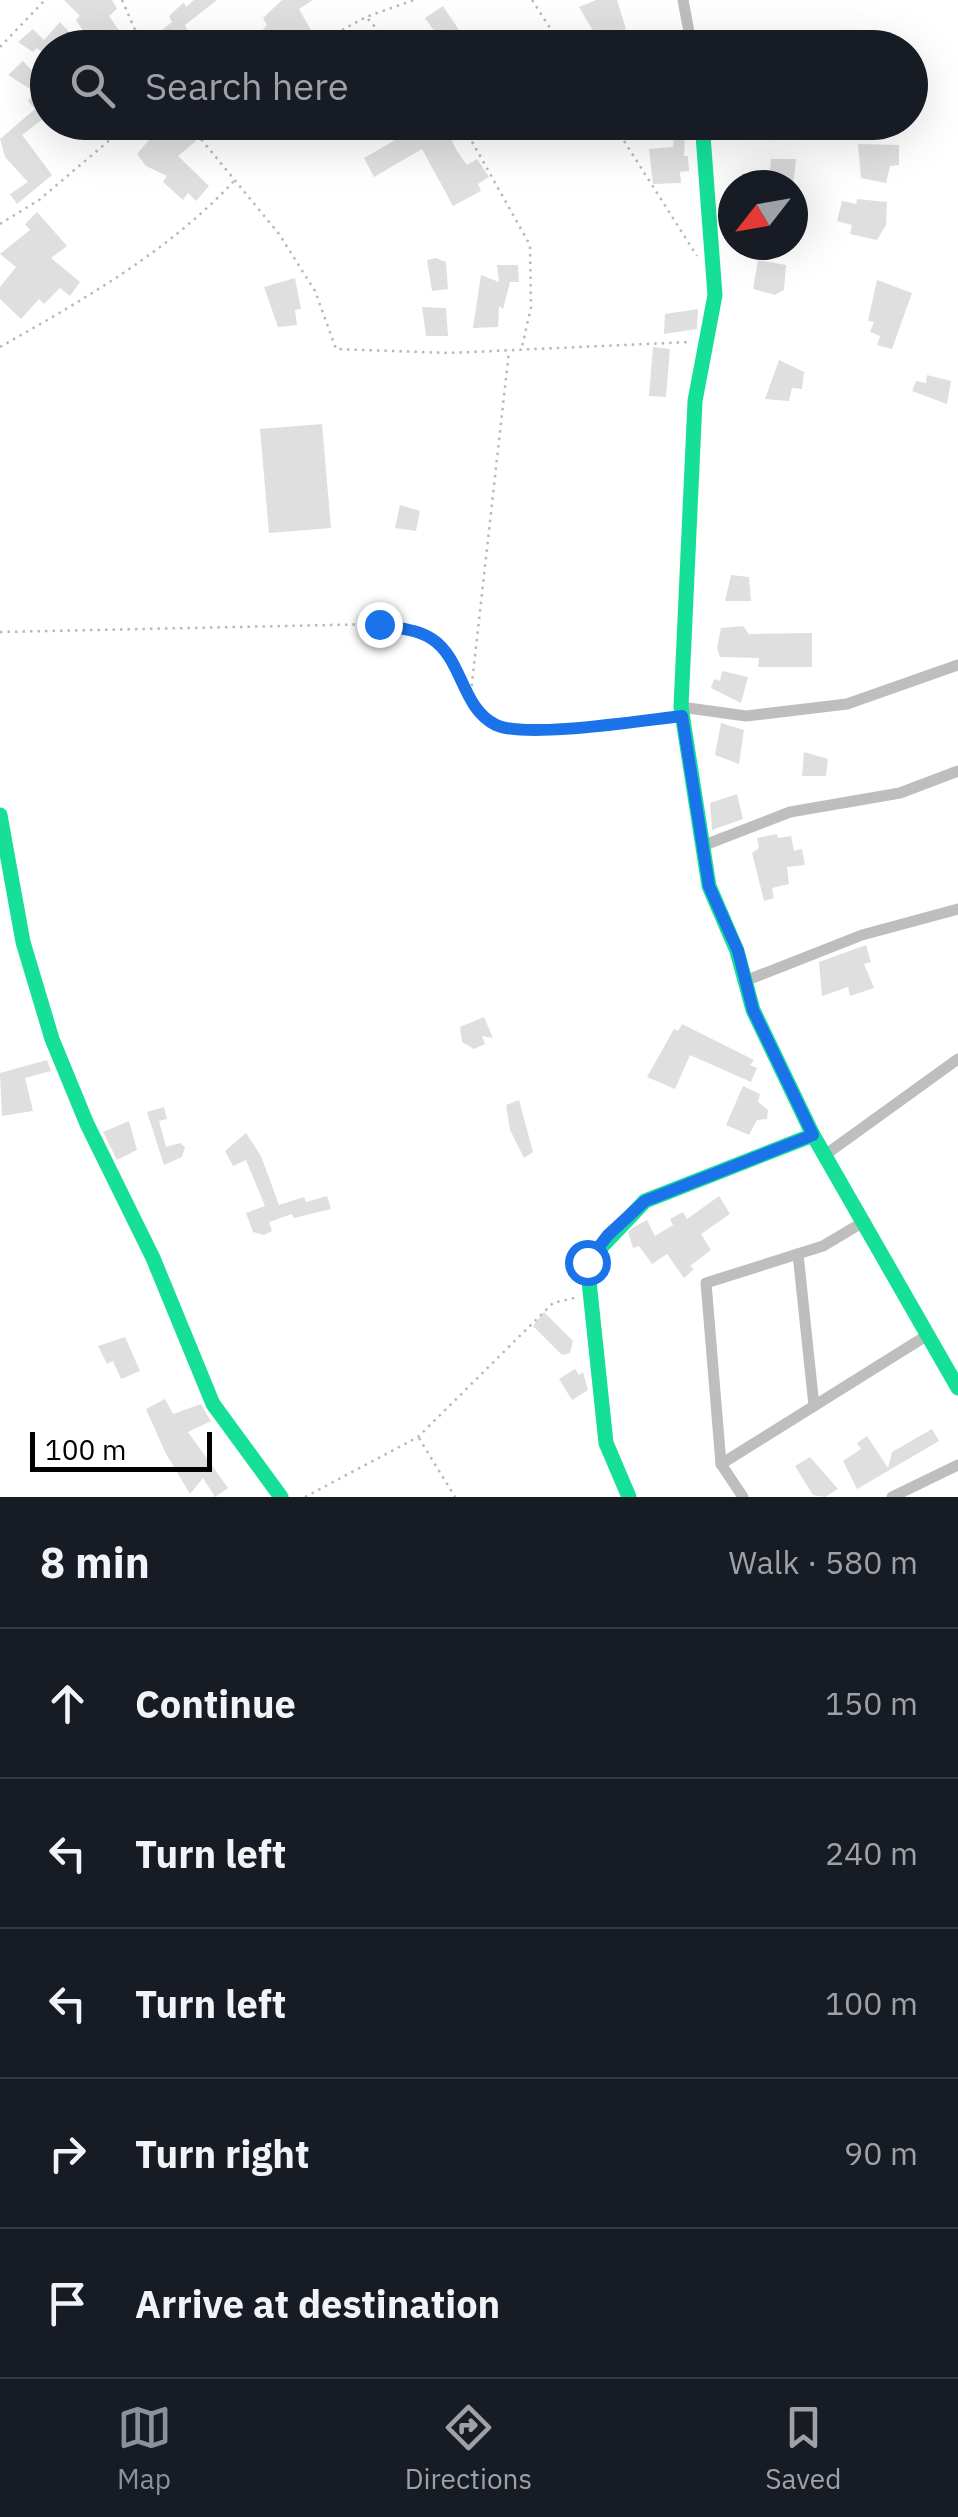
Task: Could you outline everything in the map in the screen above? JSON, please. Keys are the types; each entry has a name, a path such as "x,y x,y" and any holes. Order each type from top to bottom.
{"street":[{"path":"683,0 689,30"},
{"path":"703,140 713,277 707,342 695,401 688,492 681,711 709,886 738,951 753,1010 813,1135 958,1388"},
{"path":"681,711 746,716 848,704 958,665"},
{"path":"702,846 790,812 900,793 958,771"},
{"path":"0,816 23,942 52,1039 87,1124 153,1258 212,1404 281,1497"},
{"path":"745,981 862,936 958,909"},
{"path":"825,1155 958,1060"},
{"path":"629,1497 608,1451 587,1262 640,1204 813,1135"},
{"path":"743,1497 721,1464 706,1283 823,1246 864,1221"},
{"path":"798,1254 814,1406"},
{"path":"721,1464 926,1336"},
{"path":"892,1497 958,1465"}],"path":[{"path":"1,45 45,0"},
{"path":"122,0 135,30"},
{"path":"342,30 414,0"},
{"path":"532,0 551,30"},
{"path":"366,17 378,30"},
{"path":"0,224 39,200 110,140"},
{"path":"202,140 278,234 315,291 336,349 449,353 707,342"},
{"path":"471,140 530,245 532,290 521,349"},
{"path":"623,140 678,231 713,277"},
{"path":"0,347 96,290 198,220 235,180"},
{"path":"470,702 509,350"},
{"path":"0,632 379,624 431,638 444,651 470,702 494,724 510,729 681,711"},
{"path":"305,1497 418,1437 554,1302 591,1294"},
{"path":"418,1437 454,1497"}],"building":[{"path":"64,0 112,0 117,9 109,16 119,30 82,30 76,20 80,16"},
{"path":"194,0 217,0 185,25 188,30 162,30 172,22 169,16 184,2 186,7"},
{"path":"282,0 313,0 299,9 311,30 262,30 267,25 263,18"},
{"path":"596,0 617,0 626,29 592,30 579,7"},
{"path":"443,6 459,30 434,30 425,18"},
{"path":"30,32 30,50 18,42"},
{"path":"23,61 30,69 30,89 8,75"},
{"path":"30,113 30,129 22,135 52,175 17,204 10,194 28,182 5,157 0,139"},
{"path":"149,140 195,140 178,156 209,186 196,201 188,193 183,200 163,182 167,176 146,166 137,154"},
{"path":"395,140 452,140 467,165 477,159 489,177 478,184 481,191 453,206 422,149 374,177 364,158"},
{"path":"673,140 685,140 689,171 680,172 681,183 653,184 649,149 673,147"},
{"path":"858,144 899,145 899,165 890,166 886,183 861,178"},
{"path":"771,159 796,159 795,170 770,170"},
{"path":"857,199 887,202 886,225 877,240 850,234 852,225 837,221 842,201 856,204"},
{"path":"37,212 67,246 51,258 80,282 70,296 60,288 44,304 39,299 21,319 0,299 0,287 16,267 0,254 30,230 25,224"},
{"path":"427,260 446,262 448,289 432,291"},
{"path":"758,260 786,265 784,290 775,295 753,289"},
{"path":"497,265 518,265 519,282 510,282 503,309 499,306 498,327 473,328 481,275 499,282"},
{"path":"295,278 301,309 295,310 297,325 278,327 264,287"},
{"path":"877,280 912,293 892,349 877,345 880,336 870,332 874,322 868,321"},
{"path":"422,307 446,308 448,336 426,336"},
{"path":"698,309 697,329 664,334 665,314"},
{"path":"653,347 670,349 666,397 649,396"},
{"path":"779,360 804,372 802,389 792,388 789,401 765,399"},
{"path":"927,375 951,381 947,404 912,391 916,381 926,383"},
{"path":"322,424 331,528 269,533 260,429"},
{"path":"400,505 420,511 416,531 395,528"},
{"path":"731,575 749,577 751,601 725,601"},
{"path":"743,626 749,634 812,633 812,667 758,667 759,658 720,657 717,648 721,628"},
{"path":"722,671 748,677 741,703 711,688 714,679 720,681"},
{"path":"721,723 744,730 739,764 715,755"},
{"path":"804,752 828,759 826,776 802,776"},
{"path":"737,794 743,819 712,830 710,803"},
{"path":"777,834 778,838 791,836 794,851 802,849 805,865 787,867 789,884 772,888 774,898 764,901 752,853 759,848 757,838"},
{"path":"866,945 871,962 864,964 874,988 850,996 848,987 822,996 819,962"},
{"path":"484,1017 493,1038 482,1036 485,1044 474,1049 462,1042 460,1027"},
{"path":"682,1024 754,1060 750,1065 757,1068 751,1082 690,1055 675,1089 647,1077 674,1029 678,1031"},
{"path":"47,1060 51,1071 25,1078 33,1111 2,1116 0,1073"},
{"path":"743,1086 760,1094 758,1102 768,1110 767,1119 757,1120 749,1135 726,1125"},
{"path":"519,1100 533,1152 524,1158 510,1130 506,1105"},
{"path":"164,1107 167,1119 159,1121 166,1147 180,1143 185,1147 182,1157 164,1165 147,1112"},
{"path":"129,1121 137,1150 117,1160 103,1132"},
{"path":"246,1133 261,1156 279,1205 304,1197 306,1202 327,1196 331,1209 294,1218 292,1214 269,1222 272,1231 264,1235 253,1232 246,1213 265,1206 246,1160 233,1166 225,1151"},
{"path":"719,1196 730,1214 701,1234 711,1250 690,1266 694,1269 684,1278 667,1254 652,1264 639,1246 633,1248 628,1232 634,1227 647,1220 655,1236 673,1225 670,1219 683,1212 687,1219"},
{"path":"544,1312 573,1341 570,1353 562,1355 533,1326"},
{"path":"125,1337 140,1371 121,1379 113,1361 107,1364 98,1346"},
{"path":"575,1369 579,1375 583,1372 588,1390 572,1400 559,1379"},
{"path":"165,1399 173,1414 201,1404 211,1421 188,1432 228,1488 215,1497 203,1478 190,1494 165,1452 146,1409"},
{"path":"932,1429 939,1441 857,1489 843,1461 861,1449 857,1443 867,1436 888,1468 892,1452"},
{"path":"810,1457 838,1489 825,1497 813,1495 795,1466"}],"traffic: fast":[{"path":"703,140 715,295 695,401 681,707 709,886 737,951 753,1010 813,1135 958,1388"},
{"path":"0,815 23,942 52,1039 87,1124 153,1258 213,1404 281,1497"},
{"path":"629,1497 606,1443 587,1262 645,1201 813,1135"}],"route":[{"path":"379,624 431,638 444,651 470,702 494,724 510,729 682,716 709,886 738,951 753,1010 813,1135 645,1201 608,1235 587,1262"}]}
